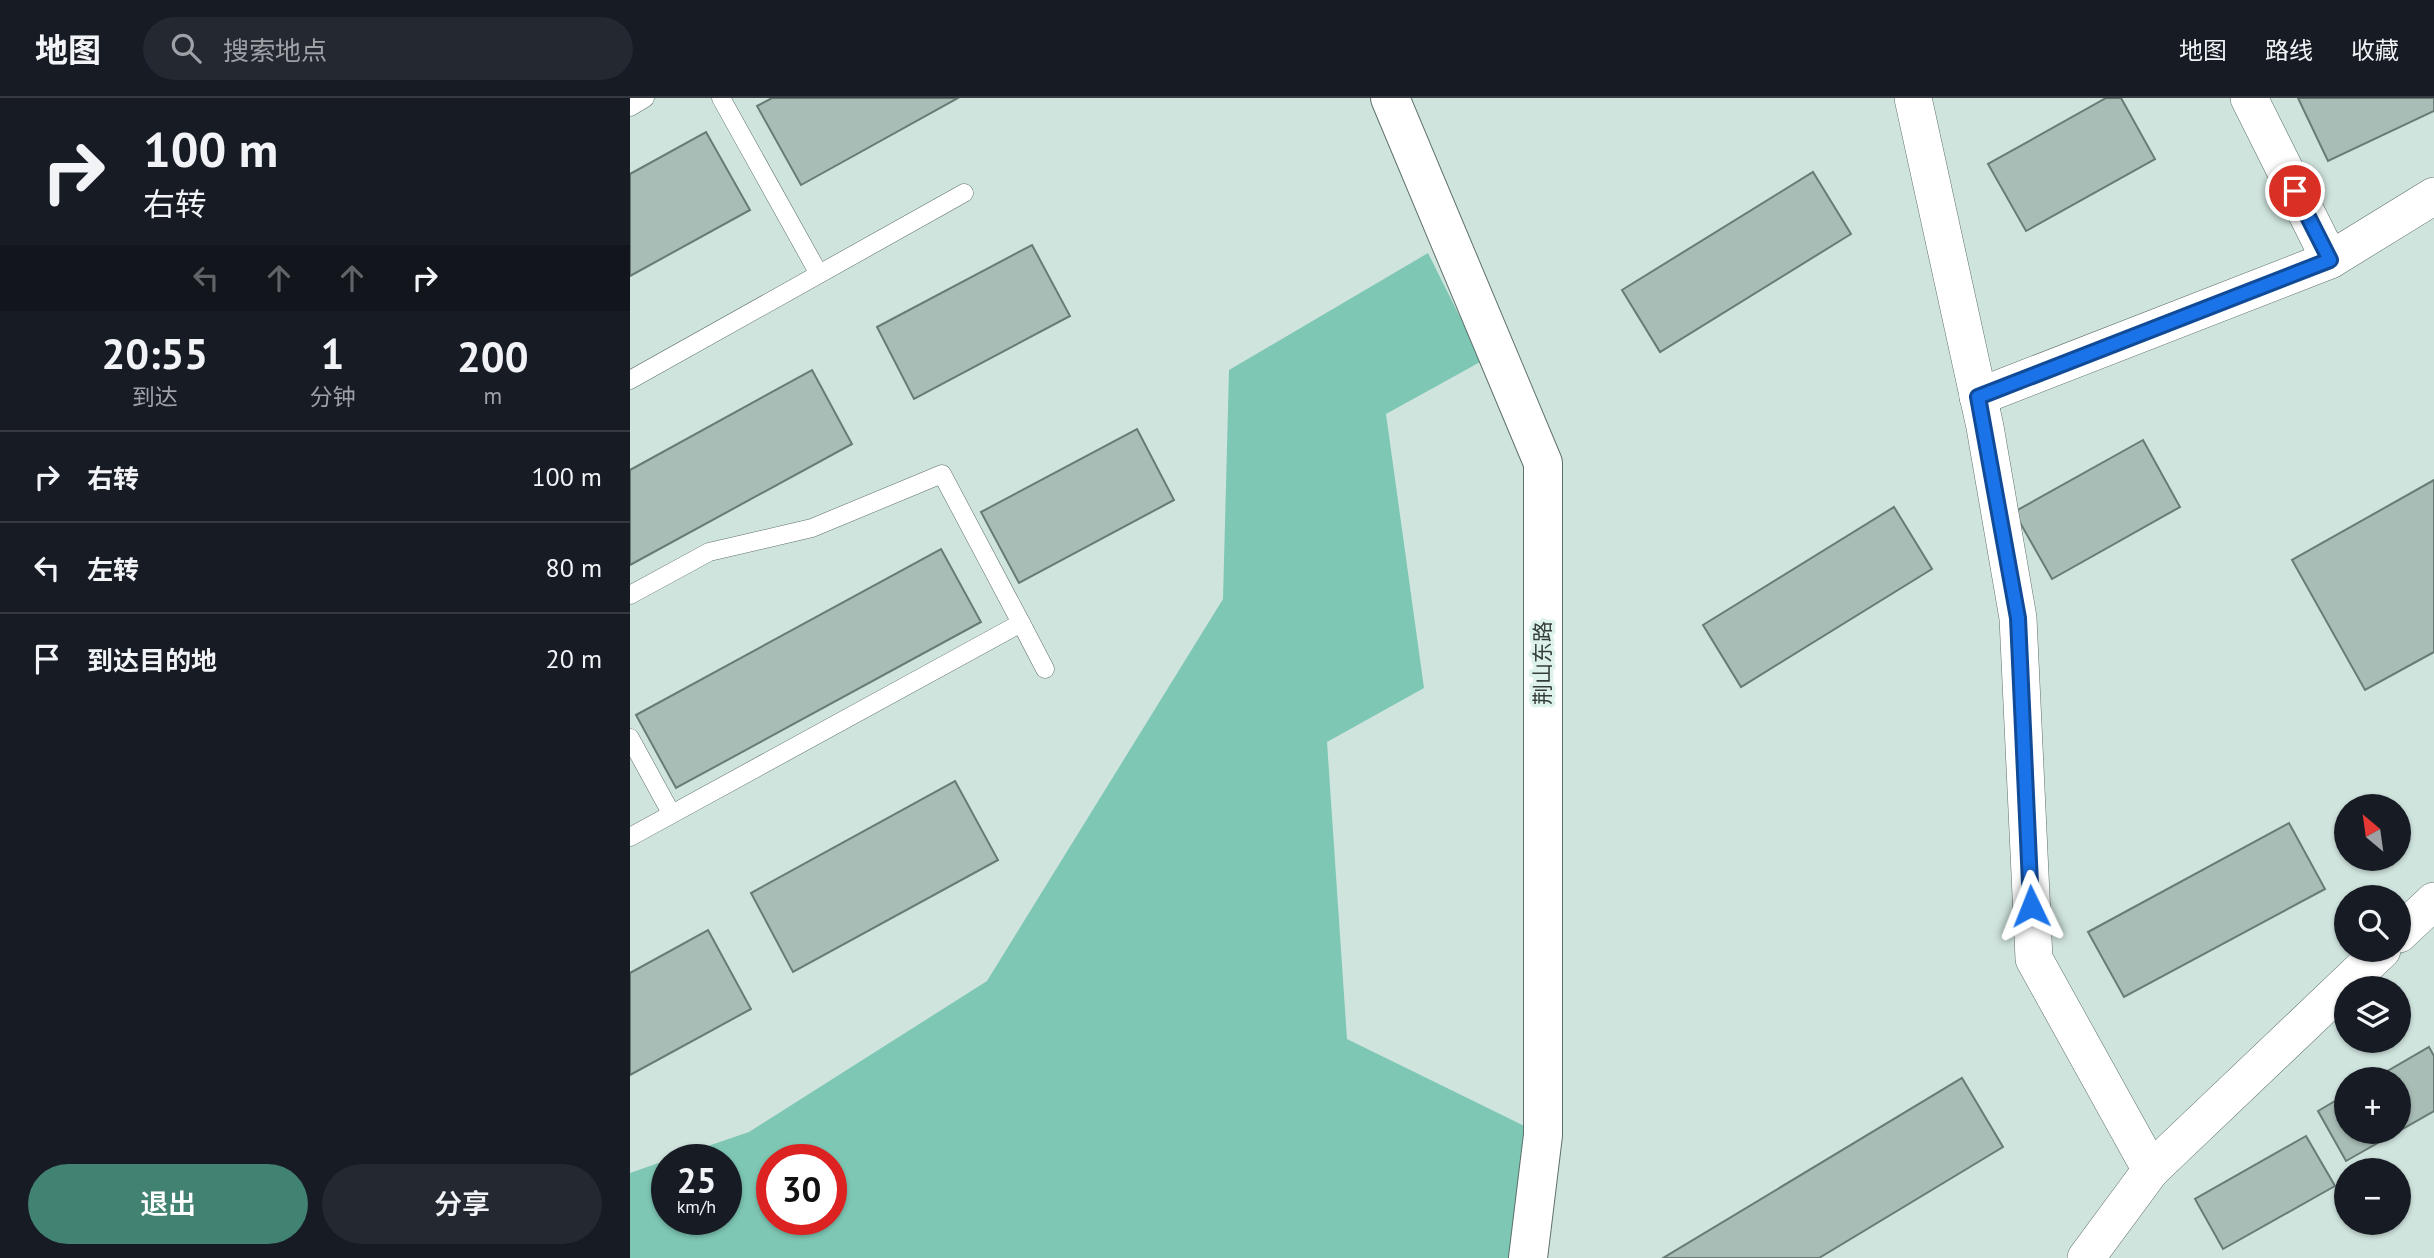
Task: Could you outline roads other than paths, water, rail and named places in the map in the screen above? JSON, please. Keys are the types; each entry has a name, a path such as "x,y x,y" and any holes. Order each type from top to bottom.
{"street":[{"name":"荆山东路","path":"1390,98 1544,463 1543,1135 1528,1258"},
{"path":"1913,98 1978,397 2018,618 2034,959 2151,1170"},
{"path":"2249,98 2330,260"},
{"path":"1978,397 2330,260 2434,197"},
{"path":"2411,923 2434,901"},
{"path":"2086,1258 2151,1170 2369,962"}],"lane":[{"path":"630,107 645,98"},
{"path":"721,98 819,274"},
{"path":"630,380 964,193"},
{"path":"630,595 709,552 812,528 942,474 1045,669"},
{"path":"630,836 1021,623"},
{"path":"630,738 671,813"}]}
